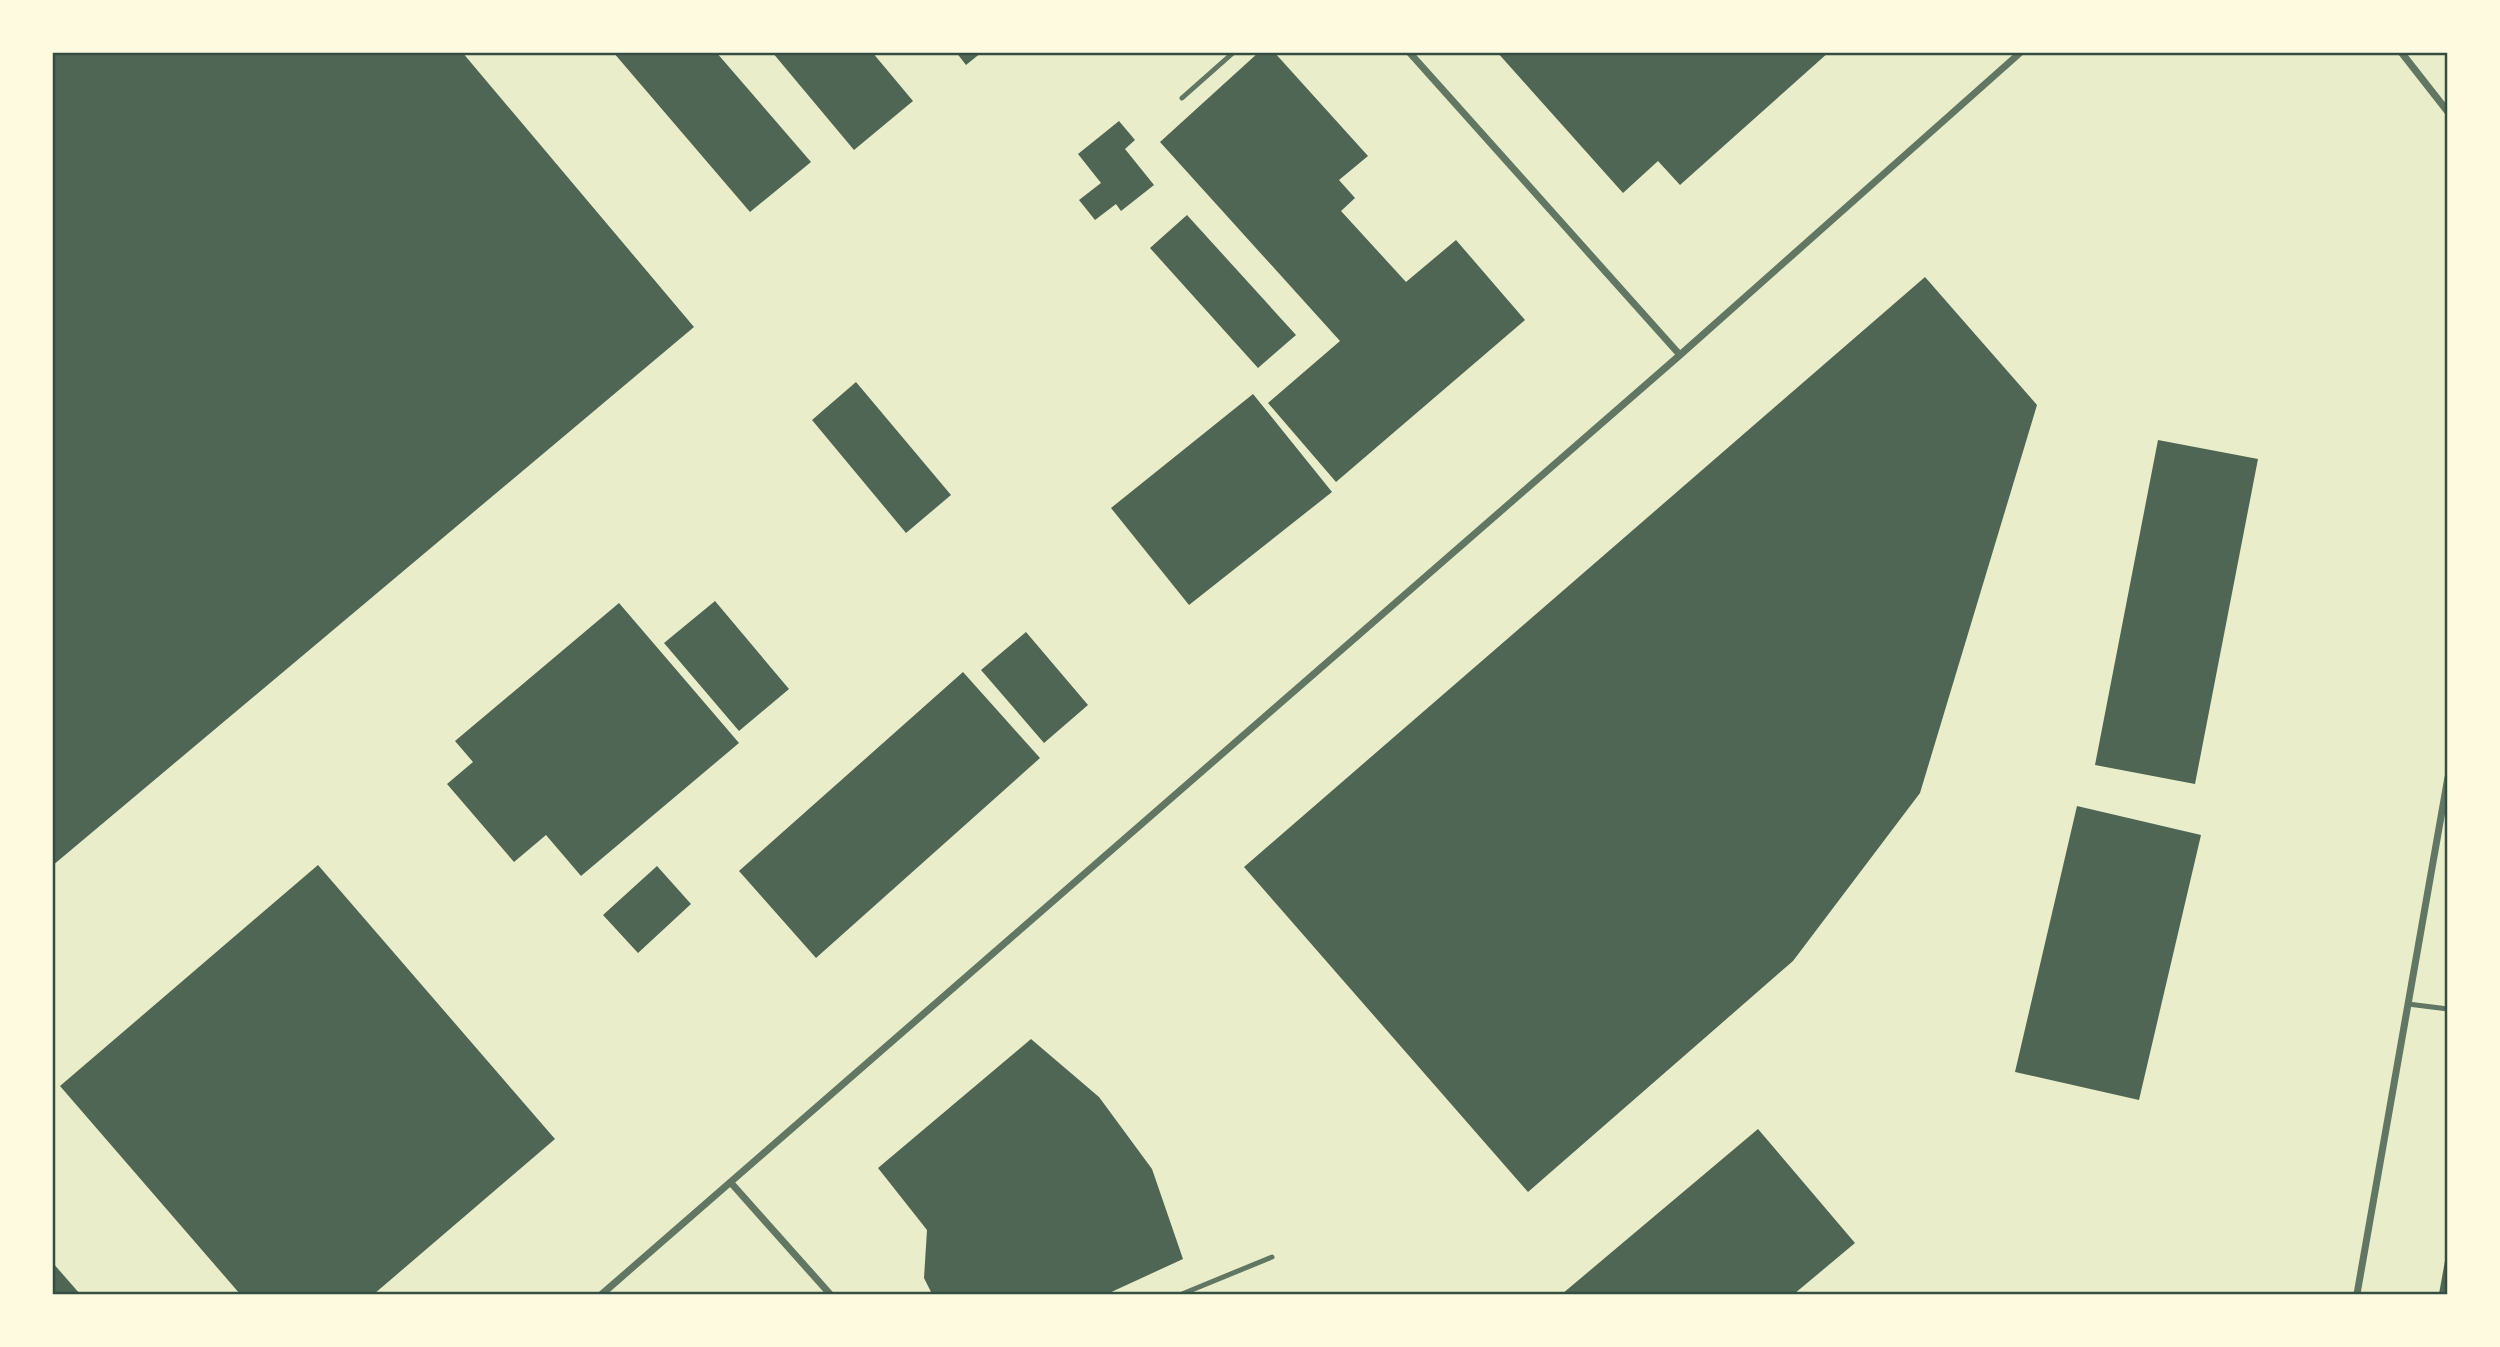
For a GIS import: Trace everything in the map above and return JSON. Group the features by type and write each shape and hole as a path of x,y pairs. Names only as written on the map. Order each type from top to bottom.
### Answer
{"street":[{"path":"1409,52 1680,355"},
{"path":"602,1294 732,1184 1680,355 2021,52"},
{"path":"2401,52 2448,112"},
{"path":"2357,1294 2448,776"},
{"path":"732,1184 830,1294"}],"lane":[{"path":"1182,98 1234,52"},
{"path":"2408,1004 2448,1009"},
{"path":"1182,1294 1272,1257"}],"building":[{"path":"52,52 462,52 694,327 52,866"},
{"path":"613,52 716,52 811,162 750,212"},
{"path":"772,52 872,52 913,101 854,150"},
{"path":"956,52 982,52 966,65"},
{"path":"1259,52 1274,52 1368,156 1339,180 1355,198 1341,211 1406,282 1456,240 1525,320 1336,482 1268,403 1340,341 1160,142"},
{"path":"1497,52 1829,52 1680,185 1658,161 1623,193"},
{"path":"1119,121 1135,140 1125,149 1154,185 1121,211 1116,204 1095,220 1079,200 1101,183 1078,154"},
{"path":"1187,215 1296,335 1258,368 1150,248"},
{"path":"1925,277 2037,405 1920,793 1793,961 1528,1192 1244,867"},
{"path":"856,382 951,495 906,533 812,420"},
{"path":"1253,394 1332,492 1189,605 1111,508"},
{"path":"2158,440 2258,459 2195,784 2095,765"},
{"path":"715,601 789,689 739,731 664,643"},
{"path":"619,603 739,743 581,876 546,835 514,862 447,784 473,762 455,741"},
{"path":"1026,632 1088,705 1044,743 981,670"},
{"path":"963,672 1040,758 816,958 739,871"},
{"path":"2077,806 2201,835 2139,1100 2015,1072"},
{"path":"318,865 555,1139 374,1294 240,1294 60,1086"},
{"path":"657,866 691,904 638,953 603,915"},
{"path":"1031,1039 1099,1097 1152,1169 1183,1259 1107,1294 932,1294 924,1278 927,1230 878,1168"},
{"path":"1758,1129 1855,1243 1794,1294 1562,1294"},
{"path":"2446,1255 2448,1294 2439,1294"},
{"path":"52,1262 80,1294 52,1294"}]}
